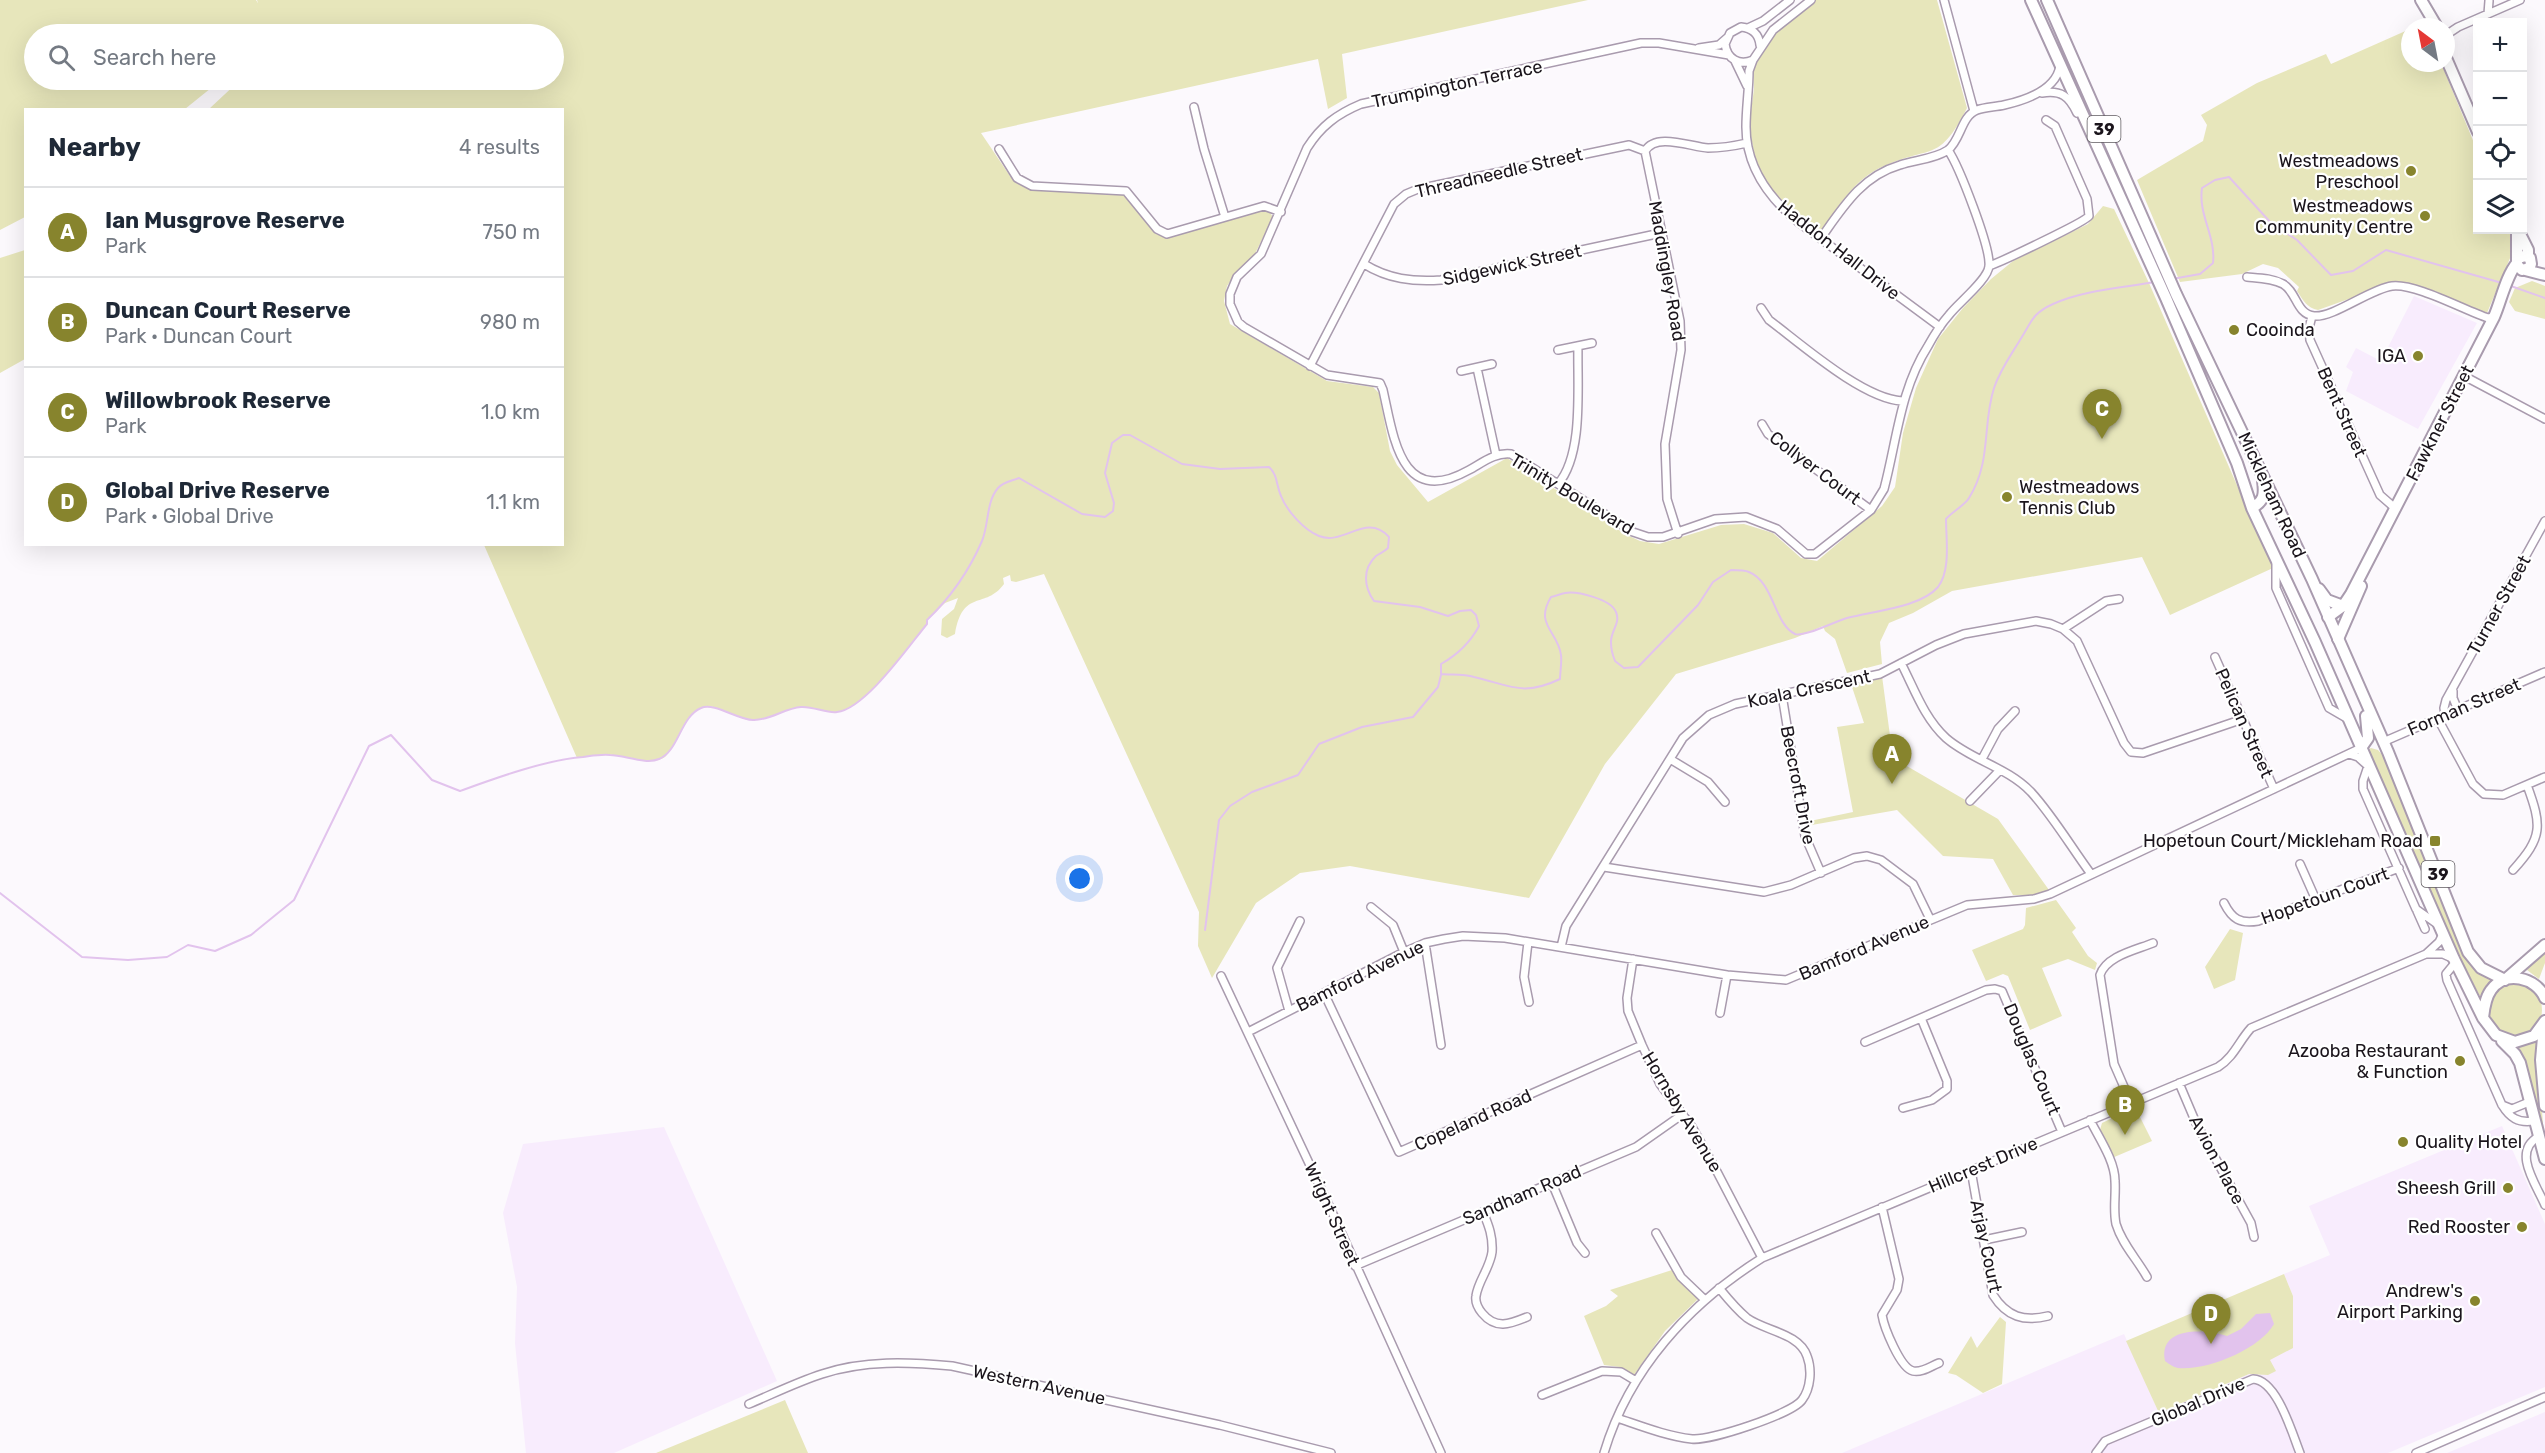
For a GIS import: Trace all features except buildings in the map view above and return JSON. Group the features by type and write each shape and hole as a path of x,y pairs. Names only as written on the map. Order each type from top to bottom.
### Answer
{"main road":[{"name":"Mickleham Road","path":"2031,0 2120,193 2156,260"},
{"name":"Mickleham Road","path":"2047,0 2171,296 2205,387 2237,463 2252,508 2309,629 2441,930 2483,1018"},
{"path":"2421,0 2431,18"},
{"path":"2426,11 2428,18"},
{"path":"2452,72 2475,126"},
{"path":"2519,234 2524,263 2545,273"},
{"name":"Fawkner Street","path":"2338,639 2347,609 2384,528 2396,509 2494,317 2509,282 2524,263"},
{"name":"Mickleham Road","path":"2171,296 2215,374 2312,579 2385,747 2468,951 2481,968 2505,980"},
{"path":"2205,387 2208,378 2215,374"},
{"path":"2252,508 2261,502 2264,496 2262,472"},
{"path":"2252,508 2263,505 2280,510"},
{"path":"2312,579 2327,600 2347,609"},
{"path":"2309,629 2347,609"},
{"path":"2359,689 2369,728 2368,738 2361,748"},
{"path":"2361,748 2371,745 2385,747"},
{"path":"2483,1018 2491,990 2545,945"},
{"name":"39","path":"2505,980 2523,979 2531,982 2538,987 2545,998"},
{"name":"39","path":"2483,1018 2518,1058 2545,1159"},
{"path":"2496,1035 2505,1040 2525,1040 2534,1036 2545,1022"},
{"path":"2545,1022 2541,1060 2545,1106"}],"street":[{"path":"1749,91 1725,44 1727,38 1735,29 1748,28 1763,21 1790,0"},
{"path":"1760,45 1773,30 1812,0"},
{"path":"1944,0 1974,111"},
{"path":"2488,0 2497,10"},
{"path":"2488,0 2488,14"},
{"path":"2455,29 2520,0"},
{"path":"1732,58 1747,62 1753,60 1759,51 1758,35 1748,28"},
{"name":"Trumpington Terrace","path":"1691,48 1710,48 1727,38"},
{"name":"Trumpington Terrace","path":"1281,212 1307,148 1315,136 1333,117 1361,105 1641,43 1691,48 1732,58"},
{"name":"Haddon Hall Drive","path":"1753,60 1749,71 1746,110 1747,143 1762,184 1779,206 1940,327"},
{"path":"1821,238 1854,192 1869,180 1883,170 1948,150 1959,137 1968,117 1974,111 2004,105 2036,93 2055,82 2060,63"},
{"path":"2036,93 2057,91 2067,98 2096,154 2120,193"},
{"path":"1194,107 1225,217"},
{"path":"1948,150 1974,209 1989,266 2005,261 2051,236 2082,223 2089,216 2087,199 2055,126 2046,120"},
{"name":"Threadneedle Street","path":"1310,366 1394,204 1406,194 1418,189 1629,145 1645,151 1653,143 1663,142 1707,148 1747,143"},
{"path":"999,149 1017,178 1032,186 1126,190 1157,229 1167,234 1264,206 1281,212"},
{"name":"Maddingley Road","path":"1645,151 1680,321 1681,350 1665,444 1667,499 1678,534"},
{"name":"Trinity Boulevard","path":"1281,212 1261,254 1237,277 1230,294 1230,304 1238,322 1310,366 1333,377 1380,383 1394,440 1408,468 1420,478 1434,482 1450,480 1496,455 1511,454 1633,532 1656,537 1678,534 1715,519 1746,517 1777,529 1802,551 1810,555 1821,551 1871,510 1884,489 1902,401 1926,348 1940,327 1986,275 1989,266"},
{"name":"Sidgewick Street","path":"1364,264 1381,273 1399,278 1419,281 1441,280 1661,233"},
{"path":"2247,277 2267,278 2284,284 2291,290 2302,310 2312,316 2325,314 2384,288 2401,286 2482,316 2494,317"},
{"path":"1761,308 1769,320 1857,383 1884,398 1902,401"},
{"name":"Bent Street","path":"2312,316 2309,328 2310,340 2380,495 2396,509"},
{"path":"1558,350 1592,343"},
{"path":"1558,484 1567,471 1575,446 1578,346"},
{"path":"1461,371 1492,364"},
{"path":"1477,368 1496,455"},
{"path":"2464,376 2545,419"},
{"name":"Collyer Court","path":"1761,424 1768,434 1871,510"},
{"name":"Turner Street","path":"2442,717 2446,700 2545,521"},
{"name":"Mickleham Road","path":"2276,563 2276,588 2329,708 2348,719"},
{"path":"2119,599 2106,601 2063,629 2077,641 2124,743 2132,752 2143,753 2242,719"},
{"name":"Koala Crescent","path":"1561,947 1566,926 1683,738 1709,715 1735,704 1880,674 1964,634 2036,621 2063,629"},
{"name":"Pelican Street","path":"2215,657 2274,789"},
{"path":"1901,663 1937,729 1947,739 2018,780 2032,793 2091,874"},
{"name":"Forman Street","path":"2385,747 2442,717 2545,672"},
{"path":"2453,688 2452,698 2458,710"},
{"name":"Beecroft Drive","path":"1782,695 1805,836 1821,873"},
{"path":"1982,759 1998,729 2015,711"},
{"path":"2442,717 2473,784 2484,794 2503,795 2545,777"},
{"name":"Bamford Avenue","path":"1248,1032 1404,952 1425,943 1463,936 1528,942 1727,975 1776,981 1796,978 1967,905 2034,899 2050,894 2361,748"},
{"path":"2349,754 2358,757 2368,766"},
{"path":"1670,759 1708,782 1725,802"},
{"name":"Mickleham Road","path":"2368,766 2363,789 2416,909 2441,930"},
{"path":"1970,801 2000,770"},
{"path":"2513,870 2530,851 2537,837 2537,820 2527,785"},
{"path":"1604,867 1764,892 1791,885 1854,858 1867,856 1881,860 1913,884 1930,919"},
{"path":"2300,864 2316,900"},
{"name":"Hopetoun Court","path":"2224,903 2230,916 2248,923 2258,921 2399,868"},
{"path":"1371,907 1393,925 1404,952"},
{"path":"2416,909 2425,929"},
{"path":"1289,1011 1277,968 1300,921"},
{"name":"Hillcrest Drive","path":"1604,1453 1617,1418 1636,1381 1668,1336 1704,1299 1762,1258 2226,1062 2244,1036 2261,1023 2426,954 2439,942 2441,930"},
{"path":"1528,942 1524,977 1529,1002"},
{"path":"1425,943 1441,1044"},
{"path":"2131,1103 2114,1064 2100,975 2102,968 2109,962 2153,944"},
{"path":"2426,954 2443,954 2455,961 2446,974 2447,980 2502,1105 2513,1119 2524,1122 2533,1121"},
{"name":"Hornsby Avenue","path":"1633,959 1627,998 1628,1011 1642,1045 1660,1084 1683,1114 1714,1166 1762,1258"},
{"path":"1720,1013 1727,975"},
{"name":"Wright Street","path":"1221,976 1441,1453"},
{"name":"Douglas Court","path":"1865,1042 1986,990 1995,988 2002,991 2062,1132"},
{"name":"Copeland Road","path":"1324,993 1399,1152 1642,1045"},
{"path":"1903,1108 1932,1100 1947,1089 1947,1081 1920,1018"},
{"name":"Avion Place","path":"2180,1083 2196,1123 2251,1222 2254,1237"},
{"path":"2502,1105 2512,1109 2529,1102"},
{"name":"Sandham Road","path":"1355,1266 1636,1147 1683,1114"},
{"path":"2090,1120 2111,1164 2115,1180 2114,1211 2122,1240 2147,1277"},
{"path":"2538,1137 2526,1148 2525,1157 2545,1205"},
{"name":"Arjay Court","path":"1971,1170 1994,1295 2001,1307 2011,1315 2024,1318 2048,1316"},
{"path":"1552,1183 1577,1243 1585,1253"},
{"path":"1882,1207 1899,1279 1897,1290 1882,1315 1883,1323 1902,1363 1910,1371 1919,1371 1940,1363"},
{"path":"1483,1212 1490,1229 1491,1254 1476,1294 1479,1309 1486,1319 1497,1325 1510,1324 1527,1317"},
{"path":"1983,1240 2022,1232"},
{"path":"1656,1233 1681,1276 1704,1299"},
{"path":"1617,1418 1681,1436 1705,1439 1726,1434 1789,1409 1802,1401 1809,1385 1810,1371 1807,1355 1798,1342 1748,1318 1719,1288"},
{"name":"Western Avenue","path":"749,1404 824,1374 863,1366 915,1362 973,1370 1220,1425 1331,1453"},
{"path":"1542,1395 1602,1371 1621,1372 1636,1381"},
{"name":"Global Drive","path":"2096,1453 2098,1447 2105,1441 2249,1380 2257,1379 2265,1382 2272,1390 2300,1453"},
{"path":"2416,1453 2545,1397"}],"shaded area":[{"path":"2414,296 2477,323 2418,429 2346,391 2353,372 2346,367 2356,348 2381,361"},
{"path":"2502,1126 2545,1224 2545,1387 2388,1453 1842,1453 2124,1334 2159,1413 2249,1374 2259,1373 2270,1360 2293,1296 2284,1274 2330,1255 2309,1206"},
{"path":"664,1127 777,1381 614,1453 526,1453 515,1343 517,1287 503,1213 523,1144"},
{"path":"2270,1313 2274,1324 2267,1333 2245,1350 2232,1356 2190,1368 2176,1368 2165,1361 2165,1350 2169,1341 2176,1336 2185,1333 2207,1332 2227,1336 2241,1329 2256,1314"},
{"path":"2545,1412 2545,1453 2447,1453"}],"green space":[{"path":"0,0 256,0 258,3 257,0 1588,0 1342,54 1347,98 1328,109 1318,59 981,133 1010,176 1020,184 1033,189 1126,193 1156,234 1168,237 1262,209 1268,210 1273,217 1254,256 1238,270 1227,286 1224,301 1230,324 1327,381 1373,387 1379,393 1390,451 1397,465 1428,502 1507,458 1625,534 1640,541 1659,544 1721,525 1744,524 1773,533 1801,558 1817,561 1882,506 1895,487 1903,433 1916,388 1938,339 1963,308 1991,279 2013,261 2088,224 2103,206 2114,209 2149,283 2273,568 2170,615 2142,557 1952,591 1913,613 1889,623 1880,642 1882,664 1847,673 1835,639 1825,631 1823,626 1795,638 1676,674 1605,764 1529,898 1350,866 1300,873 1256,903 1212,978 1198,946 1199,912 1044,574 1016,582 1011,581 1010,575 1003,578 1004,584 997,592 975,601 963,610 955,634 947,638 941,635 942,619 954,609 958,598 945,603 927,620 927,624 885,676 848,709 833,712 801,707 762,719 748,720 718,708 706,706 689,717 666,756 661,759 648,761 604,755 577,758 484,546 564,546 564,108 210,108 229,90 564,90 564,24 24,24 24,90 209,90 186,108 24,108 24,218 0,230"},
{"path":"1815,0 1937,0 1967,108 1949,137 1941,145 1933,150 1884,166 1864,178 1833,213 1820,233 1782,203 1765,182 1755,158 1749,125 1754,89 1753,71 1764,47 1775,31"},
{"path":"2401,33 2401,72 2445,72 2473,140 2473,234 2512,234 2516,244 2487,313 2407,283 2396,282 2318,310 2306,303 2297,291 2299,287 2278,268 2263,264 2242,274 2180,282 2137,180 2203,141 2207,125 2201,115 2257,83 2326,54 2331,64"},
{"path":"24,250 24,360 0,373 0,258"},
{"path":"2532,281 2545,286 2545,319 2515,311 2509,302 2515,288"},
{"path":"1882,676 1893,758 1998,819 2049,890 2034,895 2013,895 1993,859 1943,856 1897,810 1806,826 1805,822 1853,812 1837,727 1864,723 1851,684"},
{"path":"2371,748 2378,750 2386,759 2477,970 2495,980 2482,996 2479,995 2447,931 2367,750"},
{"path":"2056,900 2076,928 2072,932 2088,956 2097,963 2095,970 2068,959 2042,968 2062,1016 2030,1030 2008,976 2003,974 1986,981 1972,950 2023,929 2026,908"},
{"path":"2230,929 2243,933 2235,980 2214,989 2205,967"},
{"path":"2545,950 2545,963 2539,979 2527,970"},
{"path":"2515,983 2525,985 2534,991 2540,1000 2542,1010 2540,1020 2534,1029 2525,1035 2515,1037 2505,1035 2496,1029 2490,1020 2488,1010 2490,1000 2496,991 2505,985"},
{"path":"2536,1038 2545,1148 2526,1064 2514,1046"},
{"path":"2135,1107 2152,1141 2112,1158 2100,1130 2102,1123"},
{"path":"1672,1270 1698,1299 1665,1331 1634,1375 1620,1367 1604,1365 1584,1316 1606,1306 1618,1296 1610,1290"},
{"path":"2284,1274 2293,1296 2293,1348 2270,1360 2276,1371 2268,1375 2249,1374 2159,1413 2126,1341"},
{"path":"2000,1317 2006,1322 2002,1384 1983,1393 1956,1375 1948,1373 1971,1336 1977,1348"},
{"path":"785,1400 808,1453 656,1453"}],"waterway":[{"path":"2172,279 2200,274 2213,263 2212,244 2202,207 2202,188 2215,180 2229,177 2271,223 2297,240 2331,275 2353,271 2386,250 2502,283"},
{"path":"0,893 82,957 128,960 167,957 188,945 215,951 251,935 294,900 369,746 391,735 432,780 460,791 521,770 568,759 616,755 654,761 666,755 688,719 701,708 712,707 753,720 765,719 801,707 833,712 848,708 873,689 885,676 958,583 982,541 991,500 1000,486 1019,478 1082,514 1105,517 1113,511 1114,503 1105,473 1112,443 1123,435 1130,435 1182,464 1220,469 1269,467 1274,473 1287,508 1302,525 1319,536 1337,537 1363,528 1380,530 1389,537 1388,548 1371,561 1366,578 1368,590 1374,601 1420,607 1448,616 1460,611 1471,610 1476,615 1479,626 1472,638 1463,648 1441,664 1441,674 1470,676 1516,688 1536,687 1560,679 1561,655 1545,614 1551,597 1565,593 1593,597 1613,607 1617,616 1611,639 1615,661 1624,668 1638,667 1698,605 1713,582 1731,570 1747,571 1757,577 1764,584 1782,622 1795,634 1805,634 1847,618 1920,600 1938,587 1945,572 1946,519 1967,501 1976,484 1984,457 1990,402 1994,388 2002,369 2033,319 2040,311 2065,299 2155,282"},
{"path":"2508,285 2545,298"},
{"path":"1205,930 1219,820 1230,806 1252,792 1298,775 1319,744 1362,727 1413,717 1438,687 1441,675"}],"place":[{"name":"Westmeadows Preschool","path":"2411,171"},
{"name":"Westmeadows Community Centre","path":"2425,216"},
{"name":"Cooinda","path":"2234,330"},
{"name":"IGA","path":"2418,356"},
{"name":"Willowbrook Reserve","path":"2102,439"},
{"name":"Westmeadows Tennis Club","path":"2007,497"},
{"name":"Ian Musgrove Reserve","path":"1892,784"},
{"name":"Hopetoun Court/Mickleham Road","path":"2435,841"},
{"name":"Azooba Restaurant & Function","path":"2460,1061"},
{"name":"Duncan Court Reserve","path":"2125,1135"},
{"name":"Quality Hotel","path":"2403,1142"},
{"name":"Sheesh Grill","path":"2508,1188"},
{"name":"Red Rooster","path":"2522,1227"},
{"name":"Andrew's Airport Parking","path":"2475,1301"},
{"name":"Global Drive Reserve","path":"2211,1344"}]}
